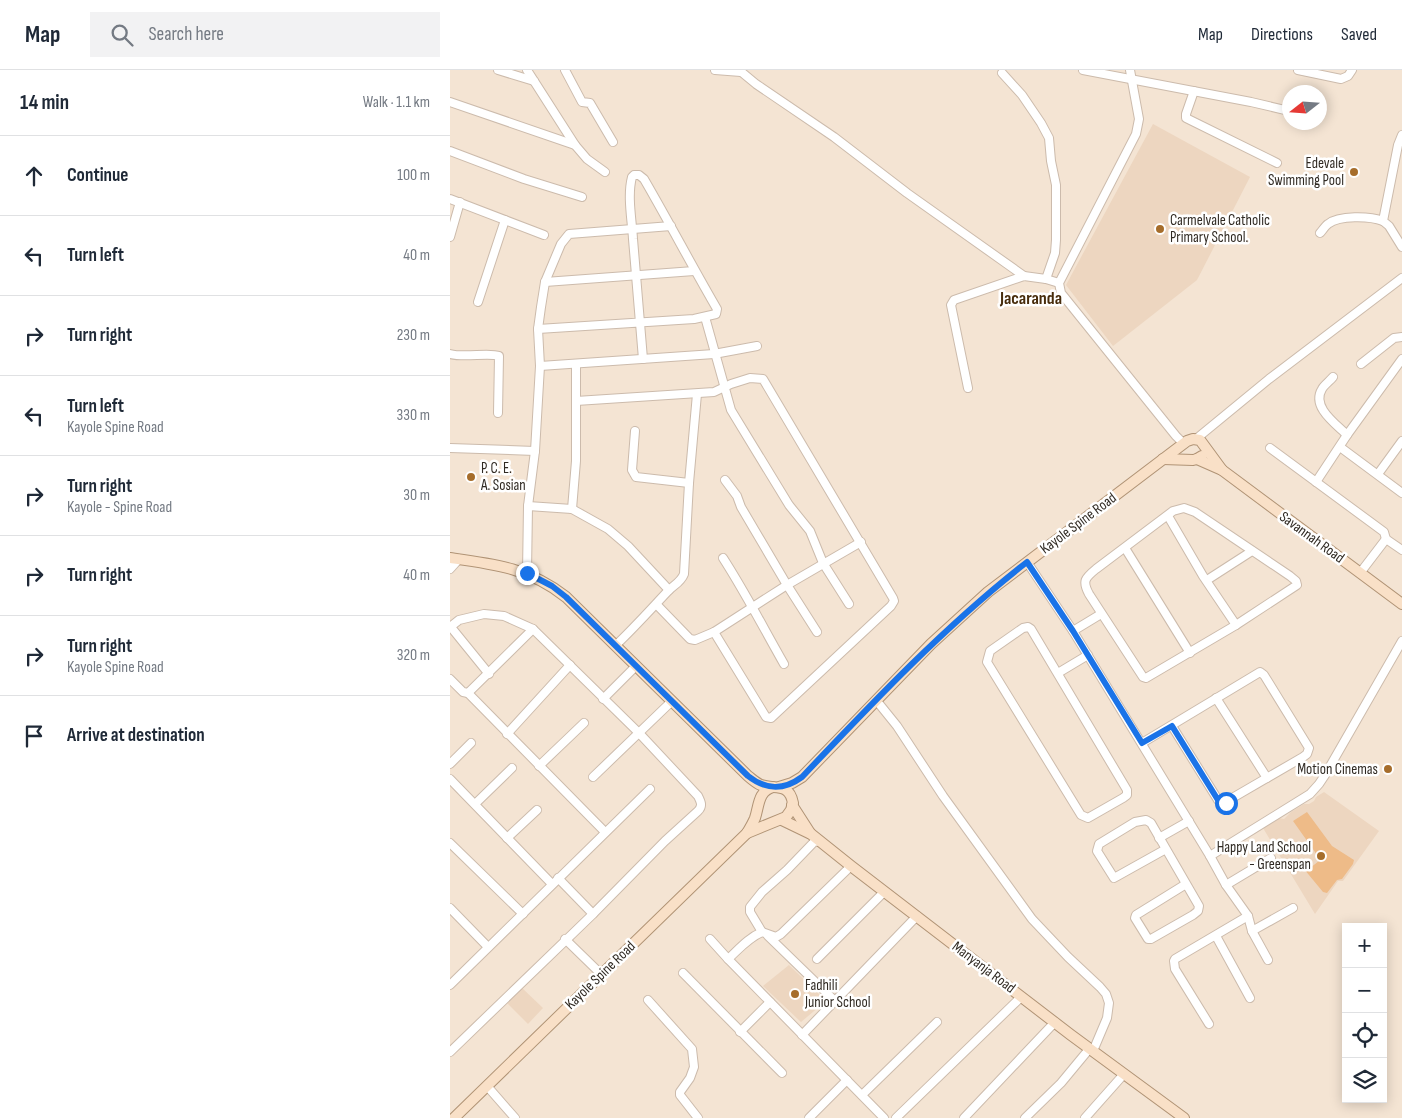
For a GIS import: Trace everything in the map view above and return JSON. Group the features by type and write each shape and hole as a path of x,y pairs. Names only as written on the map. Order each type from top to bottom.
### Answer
{"main road":[{"path":"1162,459 1193,459 1203,454 1202,442 1196,439 1190,439 1184,444 1184,454 1193,459"},
{"name":"Kayole Spine Road","path":"802,777 876,700 988,592 1184,444"},
{"name":"Savannah Road","path":"1204,448 1211,454 1222,470"},
{"name":"Savannah Road","path":"1193,459 1222,470 1402,604"},
{"path":"454,558 527,573 552,586 616,645 748,776 759,784 776,787 788,792 792,803 810,834"},
{"path":"748,776 754,785 764,817 779,820"},
{"path":"747,833 754,821 764,791 792,783 802,777"},
{"path":"747,833 789,814 802,777"},
{"name":"Manyanja Road","path":"779,820 810,834 820,841 884,892 1184,1118"},
{"name":"Kayole Spine Road","path":"454,1118 747,833"}],"street":[{"path":"498,70 534,81"},
{"path":"527,70 575,145 587,158 605,172"},
{"path":"565,70 582,102 590,103 613,142"},
{"path":"715,70 740,71 834,137 907,193 1024,276"},
{"path":"1083,70 1282,109"},
{"path":"1130,70 1139,119 1136,134 1059,283 1061,293 1184,444"},
{"path":"1298,70 1341,80 1348,76 1352,70"},
{"path":"1002,73 1022,94 1049,138 1056,185 1056,240 1055,253 1046,279"},
{"path":"1194,91 1186,118 1277,164"},
{"path":"450,102 575,145"},
{"path":"1383,220 1398,144 1402,135"},
{"path":"450,151 524,179 582,197"},
{"path":"538,329 640,323 714,316 717,312 671,226 644,179 639,175 634,175 631,181 630,200 632,229 640,323 643,359"},
{"path":"450,199 544,235"},
{"path":"450,237 460,202"},
{"path":"1320,233 1329,223 1338,220 1358,217 1374,218 1383,220 1389,226 1402,247"},
{"path":"478,302 504,220"},
{"path":"527,573 528,506 535,451 540,366 538,329 545,282 561,244 569,234 671,226"},
{"path":"545,282 694,271"},
{"path":"968,388 951,305 958,298 1024,276 1059,283"},
{"path":"1196,439 1269,379 1402,278"},
{"path":"705,316 731,410 788,505 810,531 823,563 849,604"},
{"path":"1361,364 1394,338 1402,337"},
{"path":"540,366 643,359 655,360 714,354 757,346"},
{"path":"450,354 480,356 494,354 500,356 498,413"},
{"path":"1316,482 1347,434 1402,359"},
{"path":"572,509 576,461 576,364"},
{"path":"1333,377 1322,389 1320,403 1322,409 1347,434"},
{"path":"576,401 697,394 718,391 724,386 750,378 763,378 894,601 770,718 766,717 714,632"},
{"path":"616,645 657,605 684,574 697,394"},
{"path":"635,430 632,470 636,477 690,483"},
{"path":"1378,474 1402,441"},
{"path":"1340,447 1402,493"},
{"path":"450,448 535,451"},
{"path":"1270,448 1384,532 1386,539 1402,550"},
{"path":"725,480 737,496 741,507 817,632"},
{"path":"528,506 572,509 616,535 669,590"},
{"path":"1184,508 1194,512 1290,576 1296,581 1297,585 1236,625 1150,677 1143,677 1101,614 1085,586 1085,580 1088,575 1168,516 1184,508"},
{"path":"1168,516 1236,625"},
{"path":"1360,573 1386,539"},
{"path":"657,605 690,639 694,640 714,632 751,607 861,542"},
{"path":"1124,548 1190,653"},
{"path":"1207,580 1252,551"},
{"path":"450,569 454,558"},
{"path":"723,558 738,581 784,664"},
{"path":"1027,562 1088,655 1226,885 1248,916 1252,931 1268,960"},
{"path":"450,1052 701,808 698,796 639,733 533,629 504,616 484,614 459,620 450,627 489,674"},
{"path":"1073,631 1101,614"},
{"path":"1028,627 1058,673 1127,790 1123,798 1088,818 1081,815 987,662 990,652 1023,628 1028,627"},
{"path":"468,693 533,629"},
{"path":"1210,856 1310,794 1317,787 1326,775 1402,641"},
{"path":"1058,673 1088,655"},
{"path":"507,734 570,666"},
{"path":"603,699 636,666"},
{"path":"1142,743 1260,672 1264,675 1309,748 1307,754 1222,804 1172,726"},
{"path":"450,679 463,692 468,693 605,832"},
{"path":"1216,698 1267,778"},
{"path":"876,700 897,726 943,796 1032,918 1106,994 1109,1003 1107,1018 1092,1050 1025,1118"},
{"path":"593,777 672,701"},
{"path":"539,766 584,723"},
{"path":"450,764 471,743"},
{"path":"475,804 512,768"},
{"path":"450,779 507,838 593,914"},
{"path":"450,984 650,788"},
{"path":"507,838 536,810"},
{"path":"1166,849 1114,878 1097,851 1099,844 1135,822 1146,820 1151,823 1199,906 1198,912 1148,939 1135,918 1136,915 1186,884"},
{"path":"1159,838 1189,821"},
{"path":"820,841 814,842 762,892 750,907 750,912 765,934 835,1001"},
{"path":"450,843 523,914"},
{"path":"1226,885 1270,858"},
{"path":"728,960 752,937 765,934 776,938 851,866"},
{"path":"818,959 884,892"},
{"path":"450,908 488,947"},
{"path":"1252,931 1293,908"},
{"path":"450,922 457,915"},
{"path":"802,1035 917,916"},
{"path":"1209,1024 1175,970 1174,961 1248,916"},
{"path":"1216,936 1250,998"},
{"path":"565,939 601,974"},
{"path":"710,939 728,960 884,1118"},
{"path":"683,973 782,1073"},
{"path":"648,1000 692,1048 694,1067 680,1095 697,1118"},
{"path":"896,1118 1018,1000"},
{"path":"740,1032 770,1002"},
{"path":"862,1095 937,1022"},
{"path":"964,1118 1055,1022"},
{"path":"1085,1118 1124,1074"},
{"path":"809,1118 847,1080"},
{"path":"486,1086 515,1118"}],"shaded area":[{"name":"Carmelvale Catholic Primary School.","path":"1153,124 1250,177 1197,280 1113,346 1066,285"},
{"name":"Happy Land School - Greenspan","path":"1324,792 1379,831 1343,881 1338,881 1315,914 1263,828 1279,818 1284,819 1291,812 1304,804 1314,801 1316,797"},
{"path":"1307,812 1332,846 1354,860 1342,879 1337,880 1327,893 1323,892 1304,869 1308,866 1310,868 1319,861 1315,852 1293,821"},
{"name":"Fadhili Junior School","path":"789,965 826,1001 801,1022 763,986"},
{"path":"521,987 543,1008 528,1024 506,1002"}],"place":[{"name":"Edevale Swimming Pool","path":"1354,172"},
{"name":"Carmelvale Catholic Primary School.","path":"1160,229"},
{"name":"P. C. E. A. Sosian","path":"471,477"},
{"name":"Motion Cinemas","path":"1388,769"},
{"name":"Happy Land School - Greenspan","path":"1321,856"},
{"name":"Fadhili Junior School","path":"795,994"}],"district":[{"name":"Jacaranda","path":"1031,298"}],"route":[{"path":"527,573 552,586 566,597 748,776 764,786 779,787 786,786 802,777 931,644 988,592 1027,562 1073,631 1142,743 1172,726 1218,800 1222,804 1226,803"}]}
